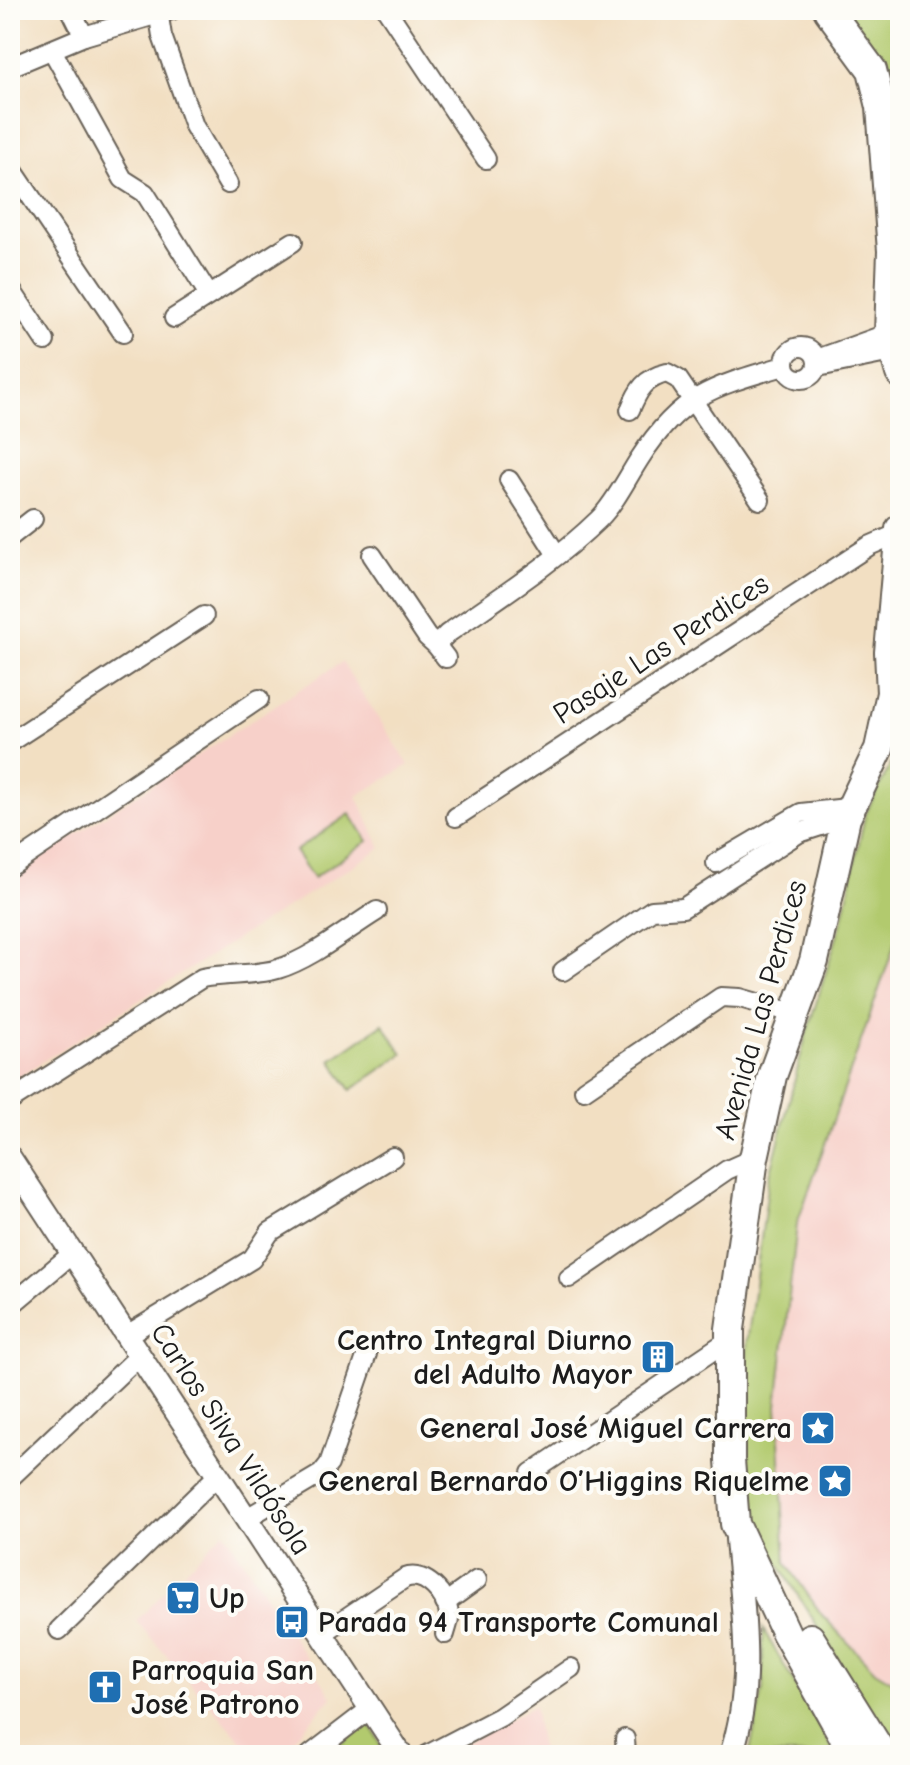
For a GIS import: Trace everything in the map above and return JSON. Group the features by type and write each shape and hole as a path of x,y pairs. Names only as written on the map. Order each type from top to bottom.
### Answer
{"main road":[{"path":"828,10 872,70 881,107 892,251 894,353"},
{"name":"Avenida Las Perdices","path":"735,1524 730,1460 730,1339 739,1248 772,1076 814,961 848,813 879,749 891,693 900,531"},
{"path":"891,693 900,650"},
{"path":"735,1524 786,1633 854,1755"},
{"path":"735,1524 883,1755"}],"street":[{"path":"71,10 84,36"},
{"path":"387,10 486,159"},
{"path":"10,67 84,36 163,11 162,36 194,126 228,184"},
{"path":"52,50 123,179 145,193 209,295"},
{"path":"10,166 123,333"},
{"path":"174,318 293,242"},
{"path":"10,288 45,341"},
{"path":"372,555 427,637 441,651 603,515 661,426 694,398 721,384 784,366 785,358 797,347 806,347 817,363 894,353"},
{"path":"630,410 639,389 653,376 667,373 678,379 694,398 760,500"},
{"path":"509,480 557,555"},
{"path":"10,537 33,519"},
{"name":"Pasaje Las Perdices","path":"456,817 869,546 900,531"},
{"path":"10,742 204,616"},
{"path":"10,867 259,699"},
{"path":"716,863 801,813 848,813"},
{"path":"563,971 652,910 683,908 799,833 848,813"},
{"path":"10,1101 202,978 229,972 275,970 297,961 377,911"},
{"path":"584,1090 721,997 740,998 793,1013"},
{"path":"127,1335 252,1259 270,1232 393,1157"},
{"name":"Carlos Silva Vildósola","path":"10,1158 17,1186 73,1253 401,1755"},
{"path":"569,1278 727,1170 754,1158"},
{"path":"10,1306 73,1253"},
{"path":"531,1473 730,1339"},
{"path":"247,1518 321,1474 329,1464 367,1354"},
{"path":"10,1478 140,1355"},
{"path":"59,1630 218,1475"},
{"name":"Avenida Las Perdices","path":"731,1755 743,1711 748,1651 735,1524"},
{"path":"322,1634 411,1575 426,1579 445,1603 449,1615 445,1634"},
{"path":"445,1603 477,1580"},
{"path":"427,1755 500,1717 571,1668"},
{"path":"310,1755 370,1709"}],"shaded area":[{"path":"342,662 409,765 357,796 381,848 10,1082 10,877"},
{"path":"900,929 900,1686 875,1671 822,1615 786,1563 777,1406 797,1224"},
{"path":"224,1531 332,1697 280,1755 254,1755 136,1621"},
{"path":"534,1706 542,1755 444,1755"}],"green space":[{"path":"832,10 900,10 900,244 888,101"},
{"path":"900,733 900,929 797,1224 777,1406 786,1563 822,1615 875,1671 900,1686 898,1745 889,1741 746,1512 743,1461 747,1344 769,1179 807,1032 843,918 865,815 894,758"},
{"path":"350,814 368,841 313,878 295,851"},
{"path":"383,1024 403,1054 351,1090 331,1060"},
{"path":"763,1629 836,1755 749,1755 763,1690"},
{"path":"369,1722 386,1755 327,1755"}],"place":[{"name":"Centro Integral Diurno del Adulto Mayor","path":"658,1357"},
{"name":"General José Miguel Carrera","path":"818,1428"},
{"name":"General Bernardo O’Higgins Riquelme","path":"835,1481"},
{"name":"Up","path":"183,1598"},
{"name":"Parada 94 Transporte Comunal","path":"292,1622"},
{"name":"Parroquia San José Patrono","path":"105,1687"}]}
